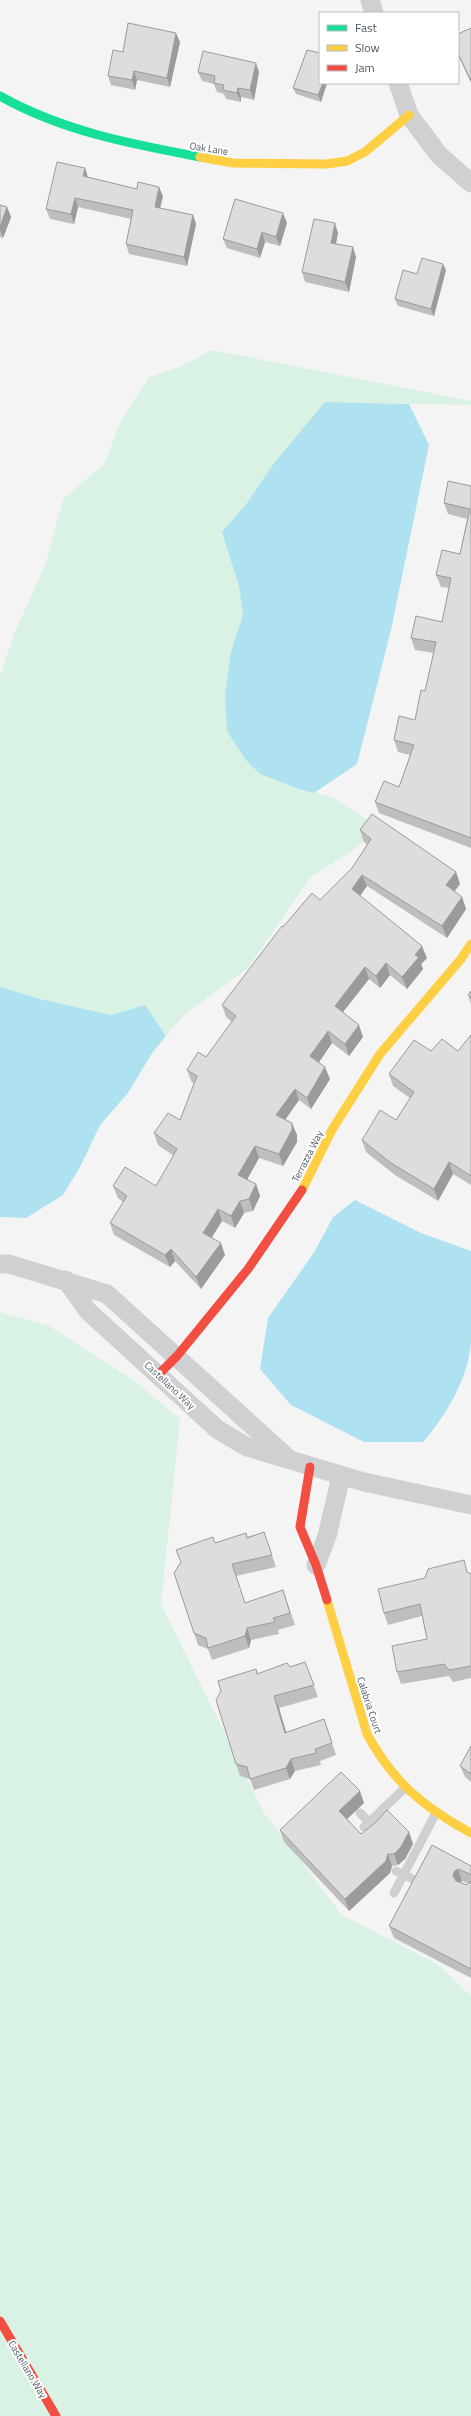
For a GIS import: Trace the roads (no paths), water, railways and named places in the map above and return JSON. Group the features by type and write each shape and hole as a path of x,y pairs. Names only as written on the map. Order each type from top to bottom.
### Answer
{"street":[{"path":"370,0 374,12"},
{"path":"398,84 410,115 439,155 471,183"},
{"name":"Oak Lane","path":"0,96 28,112 78,130 140,146 233,163 327,164 347,161 365,152 410,115"},
{"name":"Terrazza Way","path":"159,1374 177,1356 248,1269 301,1193 333,1128 380,1054 461,959 471,944"},
{"name":"Castellano Way","path":"0,1264 8,1264 66,1280 107,1294 302,1465"},
{"name":"Castellano Way","path":"66,1280 88,1310 217,1429 247,1447 342,1476 471,1505"},
{"name":"Calabria Court","path":"302,1465 300,1527 316,1565 367,1734 380,1759 404,1789 436,1813 471,1833"},
{"path":"316,1565 326,1536 342,1476"},
{"name":"Castellano Way","path":"0,2321 56,2416"}],"lane":[{"path":"366,1825 404,1789"},
{"path":"360,1813 366,1825 376,1830"},
{"path":"394,1893 400,1873 436,1813"},
{"path":"400,1873 417,1881"}],"water":[{"path":"325,402 409,404 429,445 391,630 357,764 314,793 299,789 260,774 246,760 227,731 225,695 231,651 243,615 239,586 222,532 247,503 274,463"},
{"path":"0,987 40,999 111,1015 145,1005 166,1036 152,1053 128,1093 100,1125 80,1167 63,1195 26,1218 0,1217"},
{"path":"355,1200 421,1233 471,1251 471,1341 466,1368 448,1408 432,1432 423,1442 364,1442 291,1405 260,1369 268,1318 315,1251 333,1217"}]}
